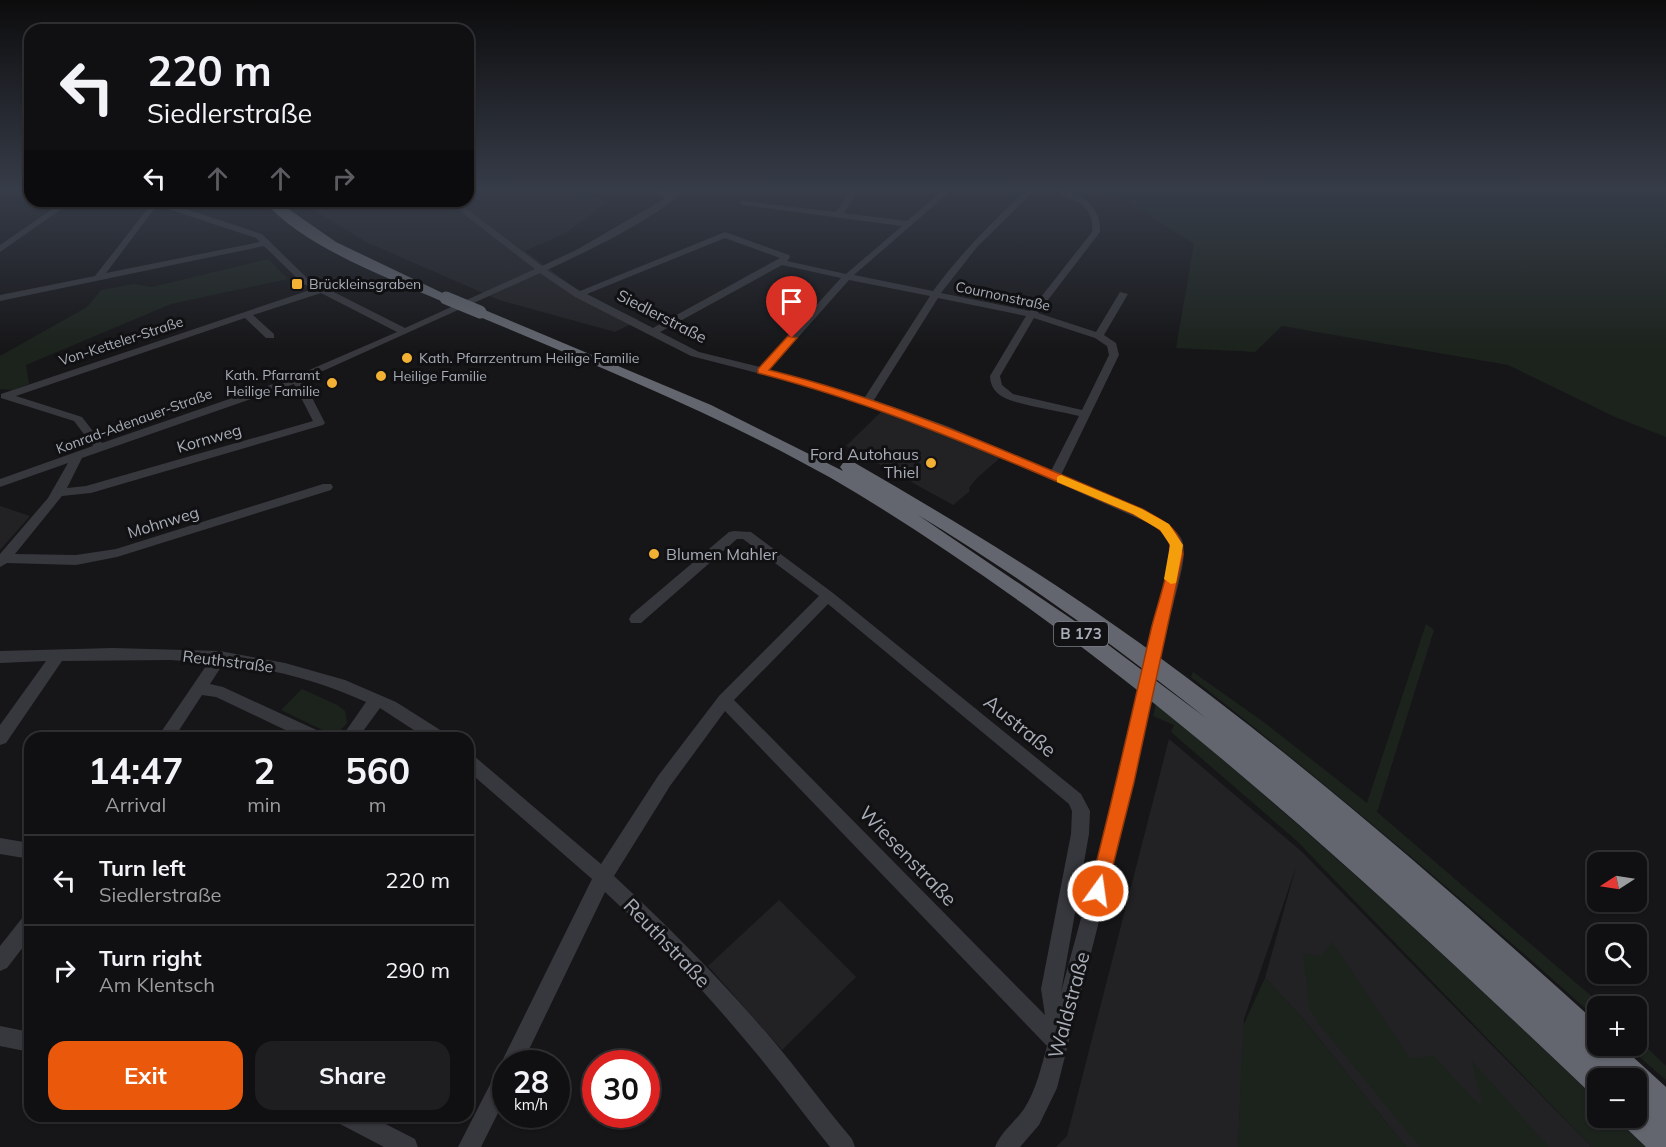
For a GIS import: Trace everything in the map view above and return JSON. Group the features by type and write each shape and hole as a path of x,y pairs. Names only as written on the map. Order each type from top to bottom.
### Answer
{"highway":[{"name":"B 173","path":"330,243 663,388 777,443 909,518 1039,604 1147,682 1298,805 1469,958 1587,1069"},
{"name":"B 173","path":"349,243 452,296"},
{"name":"B 173","path":"486,310 673,380 787,434 915,505 1011,566 1162,672 1306,787 1487,941 1587,1035"},
{"name":"B 173","path":"1610,1056 1624,1068"},
{"name":"B 173","path":"1647,1090 1666,1108"},
{"path":"1647,1126 1666,1144"}],"street":[{"path":"99,276 124,243"},
{"path":"0,298 266,243 298,276 319,290 405,332"},
{"name":"Siedlerstraße","path":"506,243 578,295 695,354 868,401 943,428 1149,517 1165,527 1173,536"},
{"name":"Konrad-Adenauer-Straße","path":"0,483 75,459 297,379 542,270 596,243"},
{"name":"Cournonstraße","path":"578,295 707,243"},
{"name":"Cournonstraße","path":"743,243 784,260 847,277 1032,314 1099,336"},
{"path":"762,371 847,277 887,243"},
{"path":"868,401 935,296 958,263 977,243"},
{"path":"1086,414 1009,396 998,389 995,376 1032,314 1089,243"},
{"path":"655,332 784,260"},
{"name":"Von-Ketteler-Straße","path":"3,396 319,290"},
{"path":"1055,476 1114,355 1112,345 1099,336 1123,294"},
{"path":"246,314 270,336"},
{"name":"Kornweg","path":"60,492 87,490 319,423 297,379"},
{"path":"3,396 78,419 101,449"},
{"path":"2,560 60,492 69,477 75,459"},
{"name":"Mohnweg","path":"2,560 76,560 117,553 327,487"},
{"name":"Austraße","path":"636,619 734,535 742,534 828,596 1075,799 1081,812 1080,834 1051,988 1059,1044"},
{"name":"Waldstraße","path":"1006,1147 1031,1117 1046,1088 1059,1044 1126,782 1140,709 1176,554 1177,545 1173,536"},
{"path":"518,1050 603,877 663,781 724,700 828,596"},
{"name":"Reuthstraße","path":"0,657 151,654 220,657 310,674 377,700 429,732"},
{"path":"0,738 58,655"},
{"path":"169,732 220,657"},
{"path":"198,689 218,691 304,732"},
{"path":"353,732 377,700"},
{"name":"Wiesenstraße","path":"724,700 1059,1044"},
{"name":"Reuthstraße","path":"474,766 603,877 672,945 762,1043 843,1147"},
{"path":"0,846 24,850"},
{"path":"0,961 24,931"},
{"path":"0,1036 24,1041"},
{"path":"469,1147 492,1102"},
{"path":"359,1122 407,1147"}],"shaded area":[{"path":"367,243 544,243 525,251 584,295 639,320 615,332 499,300"},
{"path":"1192,243 1666,243 1666,437 1615,417 1508,365 1282,326 1255,352 1176,348 1194,244"},
{"path":"268,259 288,279 171,304 26,365 29,384 13,390 0,389 0,356 87,307 101,290 134,284 152,287"},
{"path":"882,411 1000,458 977,478 969,488 970,491 953,505 846,446"},
{"path":"0,506 30,516 0,550"},
{"path":"1426,624 1434,630 1377,812 1591,996 1587,996 1587,1010 1397,845 1191,677 1193,672 1265,723 1367,803"},
{"path":"302,689 345,711 347,723 339,732 327,732 281,710"},
{"path":"1156,704 1380,898 1587,1091 1587,1128 1626,1128 1646,1147 1592,1147 1297,841 1171,732 1174,725 1153,716"},
{"path":"1169,739 1301,851 1592,1147 1406,1147 1305,1021 1265,978 1296,867 1244,1019 1238,1147 1056,1147 1067,1136"},
{"path":"779,900 856,977 782,1050 708,966"},
{"path":"1332,942 1410,1058 1434,1056 1483,1109 1472,1061 1549,1147 1420,1147 1318,1023 1309,1007 1303,953 1322,956"},
{"path":"1265,978 1305,1021 1406,1147 1238,1147 1243,1026"},
{"path":"1647,1048 1666,1066 1666,1080 1638,1056 1647,1056"}],"slow traffic":[{"path":"1061,479 1137,512 1170,531 1177,545 1171,579"}],"place":[{"name":"Brückleinsgraben","path":"297,284"},
{"name":"Kath. Pfarrzentrum Heilige Familie","path":"407,358"},
{"name":"Heilige Familie","path":"381,376"},
{"name":"Kath. Pfarramt Heilige Familie","path":"332,383"},
{"name":"Ford Autohaus Thiel","path":"931,463"},
{"name":"Blumen Mahler","path":"654,554"}],"route":[{"path":"792,338 762,371 828,388 943,428 1137,512 1170,531 1177,545 1176,554 1140,709 1126,782 1098,891"}]}
